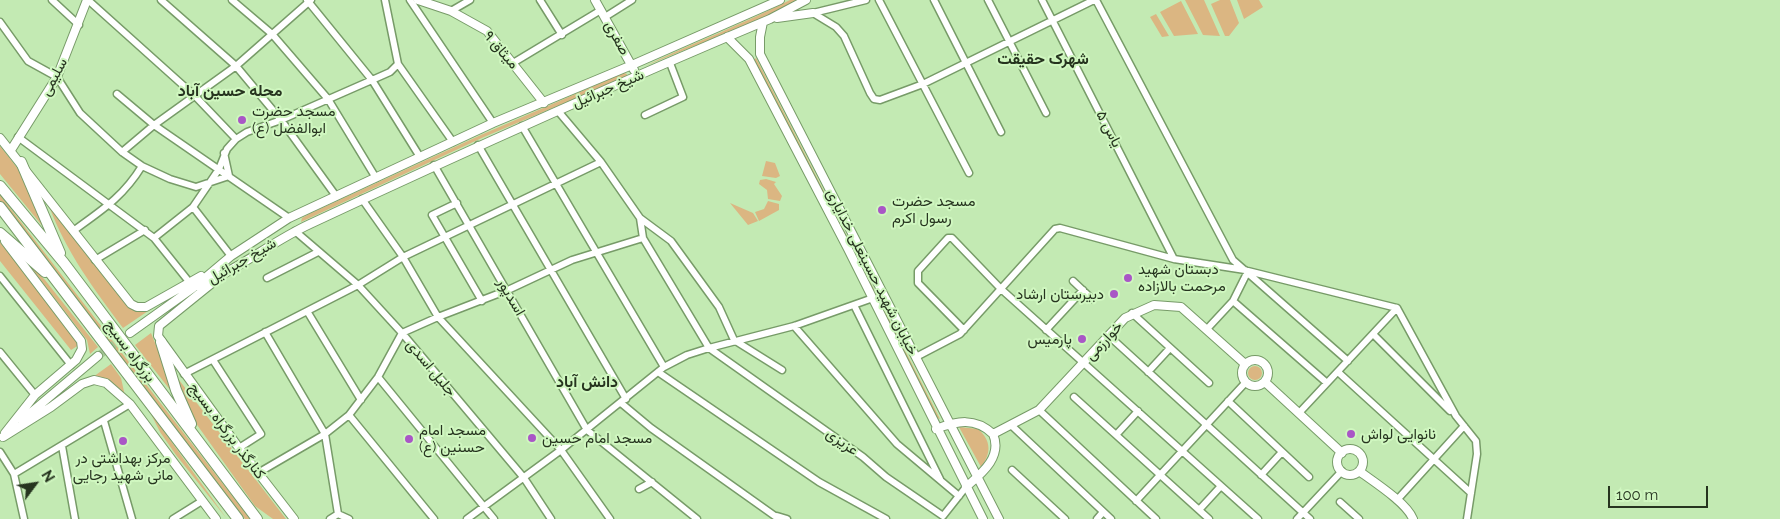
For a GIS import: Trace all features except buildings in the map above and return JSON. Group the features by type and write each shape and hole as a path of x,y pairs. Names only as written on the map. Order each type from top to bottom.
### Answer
{"highway":[{"path":"21,162 64,263"},
{"name":"بزرگراه بسیج","path":"0,186 64,263 257,519"},
{"name":"بزرگراه بسیج","path":"0,207 238,519"},
{"path":"0,234 62,286"},
{"path":"161,342 176,390 200,443"},
{"path":"250,508 264,519"}],"street":[{"path":"52,0 79,26"},
{"path":"87,0 195,96 236,139"},
{"name":"سلیمی","path":"11,150 56,77 79,26 87,0"},
{"path":"161,0 236,66 281,120 336,196"},
{"path":"232,0 272,34 328,99 376,178"},
{"path":"385,0 398,64 453,142"},
{"path":"410,0 493,123"},
{"name":"میثاق ۹","path":"418,0 451,11 487,31 544,103"},
{"path":"451,11 470,0"},
{"path":"540,0 562,35"},
{"name":"صفری","path":"596,0 637,76"},
{"path":"514,63 562,35 632,0"},
{"path":"806,0 807,6 813,13 836,27 844,36 874,99 880,100 923,84 1095,0 1233,260 1248,271 1348,361"},
{"name":"شیخ جبرائیل","path":"192,286 216,279 295,231 362,199 478,145 766,21 806,0"},
{"path":"766,21 813,13 866,0"},
{"path":"879,0 969,173"},
{"path":"934,0 1001,132"},
{"path":"988,0 1046,113"},
{"name":"یاس ۵","path":"1042,0 1174,258"},
{"path":"122,152 154,125 236,66 309,1 372,80 420,157"},
{"name":"شیخ جبرائیل","path":"192,286 230,256 289,218 493,123 632,65 774,1"},
{"name":"خیابان شهید حسینعلی خدایاری","path":"766,21 760,38 760,54 978,476 998,519"},
{"path":"0,22 28,61 56,77 80,113 122,152 142,166 188,185 196,186 229,176"},
{"name":"خیابان شهید حسینعلی خدایاری","path":"727,37 748,59 873,298 936,429 983,519"},
{"path":"748,59 752,55 760,54"},
{"path":"645,115 683,97 670,63"},
{"path":"154,238 193,207 219,168 224,153 236,139 247,132 281,120 390,72 398,64"},
{"path":"117,94 154,125 289,218"},
{"path":"558,110 601,162 640,218 672,241 719,307 734,340 782,370"},
{"path":"522,126 598,252 664,367"},
{"path":"18,137 111,203 145,230 154,238 192,286"},
{"path":"0,138 21,162 95,260 131,304 137,307 146,307 192,286"},
{"path":"478,145 623,401 652,428 778,517 787,519"},
{"path":"224,153 229,176"},
{"path":"184,374 358,285 403,257 468,224 601,162"},
{"path":"73,231 111,203 130,186 142,166"},
{"name":"اسدپور","path":"434,166 508,290 587,430"},
{"path":"362,199 403,257 438,316 561,450 610,519"},
{"path":"457,203 432,216 482,301"},
{"path":"193,207 230,256"},
{"path":"640,218 643,238 709,348"},
{"path":"916,357 964,330 1051,231 1060,228 1174,258 1248,271 1397,308 1456,416"},
{"path":"95,260 145,230"},
{"name":"جلیل اسدی","path":"295,231 358,285 402,333 524,478 551,519"},
{"path":"0,234 82,340 82,349 71,365 35,395 1,436"},
{"path":"258,473 325,434 349,415 378,377 402,333 438,316 508,290 549,269 643,238"},
{"path":"964,330 918,283 917,277 918,271 945,240 952,238 1001,289 1258,519"},
{"path":"267,278 318,252"},
{"path":"1207,328 1233,301 1248,271"},
{"path":"0,276 71,365"},
{"path":"161,342 157,330 160,326 216,279"},
{"path":"1073,281 1092,299"},
{"path":"130,333 192,286"},
{"path":"1046,330 1083,290"},
{"path":"467,519 587,430 664,367 687,355 734,340 794,326 873,298"},
{"path":"1233,301 1327,383"},
{"path":"854,305 940,480"},
{"name":"خوارزمی","path":"993,434 1038,410 1132,313 1154,305 1181,307 1207,328 1245,364"},
{"path":"1299,413 1397,308"},
{"path":"307,311 362,400"},
{"path":"1132,313 1209,383"},
{"path":"794,326 897,444 960,496"},
{"path":"265,332 325,434 338,514"},
{"path":"1373,334 1456,416 1476,441 1478,454 1467,519"},
{"path":"1109,336 1310,519"},
{"name":"کنارگذر بزرگراه بسیج","path":"161,342 294,519"},
{"name":"عزیزی","path":"709,348 863,457 886,477 943,516 966,487"},
{"path":"1148,372 1170,348"},
{"path":"0,352 35,395"},
{"path":"1,436 98,356"},
{"path":"1257,359 1265,364 1269,372 1265,382 1256,386 1246,382 1242,372 1245,364 1257,359"},
{"path":"213,360 261,434 239,448"},
{"path":"658,372 819,482 886,519"},
{"path":"1338,372 1470,493"},
{"path":"378,377 483,508 494,519"},
{"path":"1,436 51,407 89,380 106,383 130,404 216,519"},
{"path":"1136,501 1246,382"},
{"path":"1265,382 1342,453"},
{"path":"14,474 144,396"},
{"path":"1074,397 1209,519"},
{"path":"1228,401 1309,477"},
{"path":"1038,410 1156,519"},
{"path":"1116,435 1138,411"},
{"path":"349,415 434,519"},
{"path":"104,421 132,519"},
{"path":"936,429 950,424 970,422 984,427 993,434 995,441 994,454 986,470 966,487"},
{"path":"1011,425 1111,519"},
{"path":"1397,500 1464,426"},
{"path":"587,430 697,519"},
{"path":"62,446 75,519"},
{"path":"1349,449 1358,452 1363,462 1360,471 1349,474 1342,471 1338,460 1342,453 1349,449"},
{"path":"0,452 14,474 24,519"},
{"path":"1261,475 1282,452"},
{"path":"1012,470 1064,519"},
{"path":"1297,519 1342,471"},
{"path":"1360,471 1397,500 1414,517"},
{"path":"639,489 652,482"},
{"path":"1199,510 1221,486"},
{"path":"173,519 202,502"},
{"path":"1340,502 1359,519"},
{"path":"1097,519 1103,512"},
{"path":"330,519 338,514"},
{"path":"338,514 349,519"}],"shaded area":[{"path":"790,0 798,0 761,19 645,66 754,17"},
{"path":"1185,0 1204,0 1220,36 1203,35"},
{"path":"1220,0 1230,0 1239,23 1229,36 1225,36 1211,4"},
{"path":"1237,0 1259,0 1263,7 1244,19"},
{"path":"1181,1 1198,34 1174,36 1160,12"},
{"path":"1156,14 1169,36 1162,37 1150,17"},
{"path":"756,58 940,419 935,417 754,60"},
{"path":"624,73 627,74 626,77 484,137 301,222 302,218 309,214 483,134"},
{"path":"0,146 22,174 44,228 0,174"},
{"path":"766,161 775,163 780,176 776,178 762,176"},
{"path":"766,179 776,182 774,184 782,196 780,201 768,199 767,190 759,184 760,180"},
{"path":"0,195 250,519 245,519 0,201"},
{"path":"768,201 779,204 779,210 759,221 755,212 764,209"},
{"path":"730,203 753,213 758,221 748,225"},
{"path":"49,206 128,307 148,311 123,328 72,255"},
{"path":"0,242 53,308 79,345 71,350 0,261"},
{"path":"22,256 45,280 98,347 90,354 87,340"},
{"path":"151,333 178,400 135,345"},
{"path":"111,364 121,378 125,396 111,383 93,377"},
{"path":"1252,366 1258,366 1262,373 1258,380 1252,380 1248,376 1248,370"},
{"path":"176,376 286,519 273,519 255,506 195,422"},
{"path":"150,412 227,519 176,455 160,432"},
{"path":"959,427 978,429 986,438 989,448 987,457 981,467"}],"tunnel":[{"path":"98,356 130,333"}],"place":[{"name":"مسجد حضرت ابوالفضل (ع)","path":"242,120"},
{"name":"مسجد حضرت رسول اکرم","path":"882,210"},
{"name":"دبستان شهید مرحمت بالازاده","path":"1128,278"},
{"name":"دبیرستان ارشاد","path":"1114,294"},
{"name":"پارمیس","path":"1082,339"},
{"name":"نانوایی لواش","path":"1351,434"},
{"name":"مسجد امام حسین","path":"532,438"},
{"name":"مسجد امام حسنین (ع)","path":"409,439"},
{"name":"مرکز بهداشتی در مانی شهید رجایی","path":"123,441"}],"district":[{"name":"شهرک حقیقت","path":"1043,59"},
{"name":"محله حسین آباد","path":"230,91"},
{"name":"دانش آباد","path":"587,382"}]}
